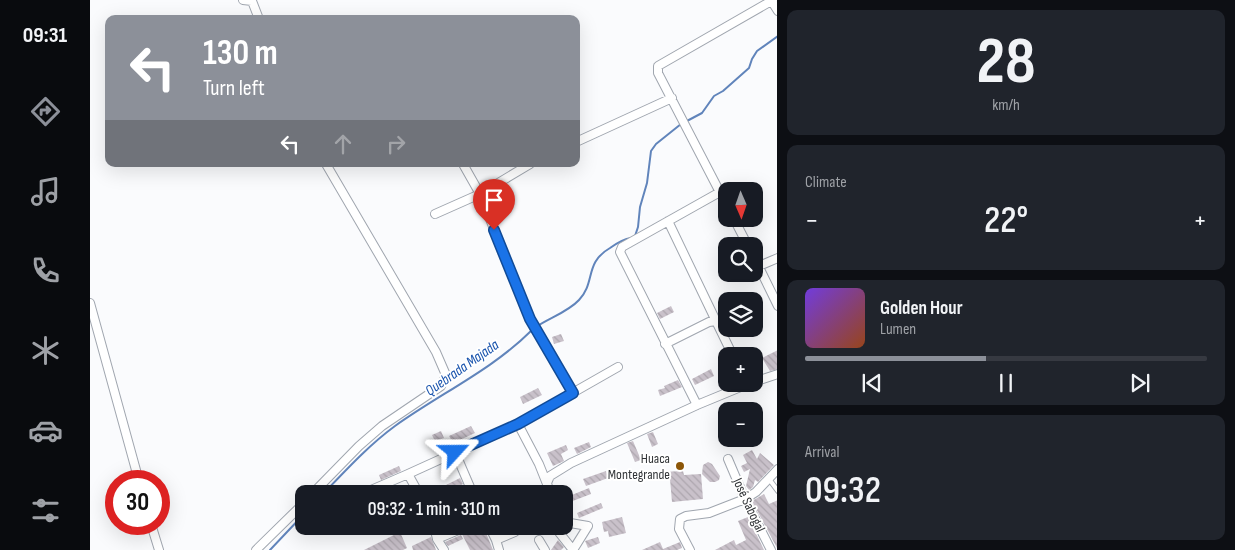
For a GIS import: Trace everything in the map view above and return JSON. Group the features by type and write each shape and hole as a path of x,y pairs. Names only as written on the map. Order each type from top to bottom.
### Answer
{"street":[{"path":"243,0 252,1 257,15"},
{"path":"718,188 658,73 658,66 772,0"},
{"path":"580,140 672,98"},
{"path":"321,485 359,446 382,426 441,386 446,375 436,352 328,167"},
{"path":"466,167 480,194 532,324 573,393"},
{"path":"435,214 480,194 525,167"},
{"path":"697,405 620,252 622,247 718,193"},
{"path":"668,221 729,347"},
{"path":"763,264 777,258"},
{"path":"763,274 777,304"},
{"path":"90,303 136,470"},
{"path":"665,344 709,322 716,321"},
{"path":"382,485 518,424 618,367"},
{"path":"763,378 777,374"},
{"path":"548,485 548,480 551,475 571,463 727,392"},
{"path":"518,424 539,464 547,485"},
{"path":"455,452 469,485"},
{"name":"José Sabogal","path":"728,459 745,499 771,550"},
{"path":"690,550 678,525 680,519 686,516 709,513 745,499 777,471"},
{"path":"408,474 414,485"},
{"path":"256,550 295,512"},
{"path":"561,535 573,550 588,526 573,524"},
{"path":"155,535 159,550"},
{"path":"437,535 444,550"},
{"path":"438,539 447,535"},
{"path":"494,535 500,550"},
{"path":"496,540 508,535"},
{"path":"539,540 545,550"}],"lane":[{"path":"769,478 777,490"}],"building":[{"path":"671,306 674,312 660,319 657,313"},
{"path":"561,334 564,341 554,344 552,337"},
{"path":"777,350 777,369 770,371 763,358"},
{"path":"711,369 714,376 695,385 692,379"},
{"path":"678,380 682,387 660,396 658,390"},
{"path":"538,388 542,395 523,404 520,397"},
{"path":"471,426 475,433 453,443 449,436"},
{"path":"441,431 444,438 435,441 432,435"},
{"path":"653,432 658,444 652,447 647,434"},
{"path":"633,441 641,460 635,462 627,443"},
{"path":"589,442 591,447 577,454 574,448"},
{"path":"566,445 568,450 561,454 564,461 553,466 547,453"},
{"path":"752,450 757,459 760,453 774,465 758,482 755,480 753,487 749,490 746,486 750,469 744,472 741,466 747,463 743,455"},
{"path":"708,462 712,464 720,476 719,480 715,482 710,482 702,474 703,465"},
{"path":"399,466 401,471 381,480 379,475"},
{"path":"606,471 608,478 586,486 583,479"},
{"path":"683,471 684,475 701,474 703,499 672,502 670,479 662,480 661,472"},
{"path":"460,478 463,484 461,485 446,485"},
{"path":"589,488 591,494 573,501 573,495"},
{"path":"764,494 769,504 777,500 777,548 752,501"},
{"path":"601,503 603,508 579,518 577,513"},
{"path":"622,517 626,533 609,537 608,531 604,532 602,522"},
{"path":"748,517 764,550 715,550 734,540 736,545 746,540 738,521"},
{"path":"394,535 401,535 407,548 403,550 364,550"},
{"path":"461,535 463,539 448,546 445,542"},
{"path":"462,535 487,535 493,550 470,550"},
{"path":"431,537 436,550 413,550 412,546"},
{"path":"598,537 600,543 588,548 585,541"},
{"path":"558,540 564,547 561,550 551,550"},
{"path":"660,542 663,549 680,542 682,548 677,550 642,550"}],"waterway":[{"name":"Quebrada Majada","path":"685,122 702,113 714,96 723,91 749,68 757,51 777,37"},
{"name":"Quebrada Majada","path":"635,236 640,207 647,183 651,151 656,144 681,124"},
{"name":"Quebrada Majada","path":"536,327 575,304 584,293 593,266 602,254 615,244 631,238"},
{"name":"Quebrada Majada","path":"332,485 385,433 483,369 517,344 532,330"},
{"name":"Quebrada Majada","path":"270,550 295,524"}],"place":[{"name":"Huaca Montegrande","path":"680,466"}],"route":[{"path":"455,452 518,424 573,393 530,319 494,230"}]}
